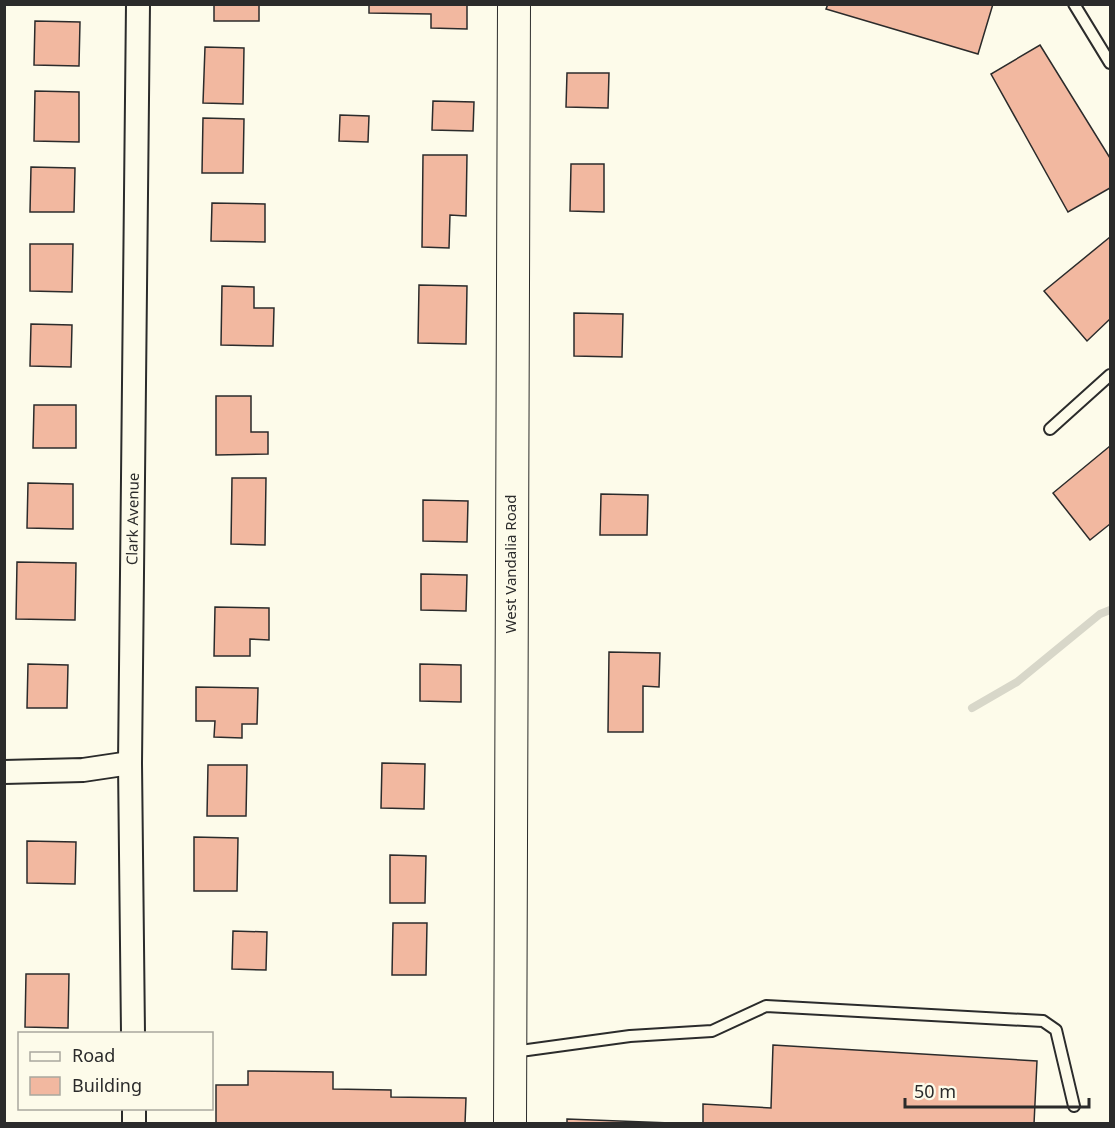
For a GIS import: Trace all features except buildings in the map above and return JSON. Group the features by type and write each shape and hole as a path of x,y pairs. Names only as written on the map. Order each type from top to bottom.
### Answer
{"main road":[{"name":"West Vandalia Road","path":"510,1124 513,4"}],"street":[{"name":"Clark Avenue","path":"133,1032 130,763 138,4"},
{"path":"4,772 83,770 130,763"}],"lane":[{"path":"1074,4 1110,63"},
{"path":"1050,429 1110,375"},
{"path":"510,1052 630,1036 712,1031 766,1006 1043,1021 1056,1029 1074,1106"}],"waterway":[{"path":"972,708 1017,682 1100,614 1110,610"}]}
